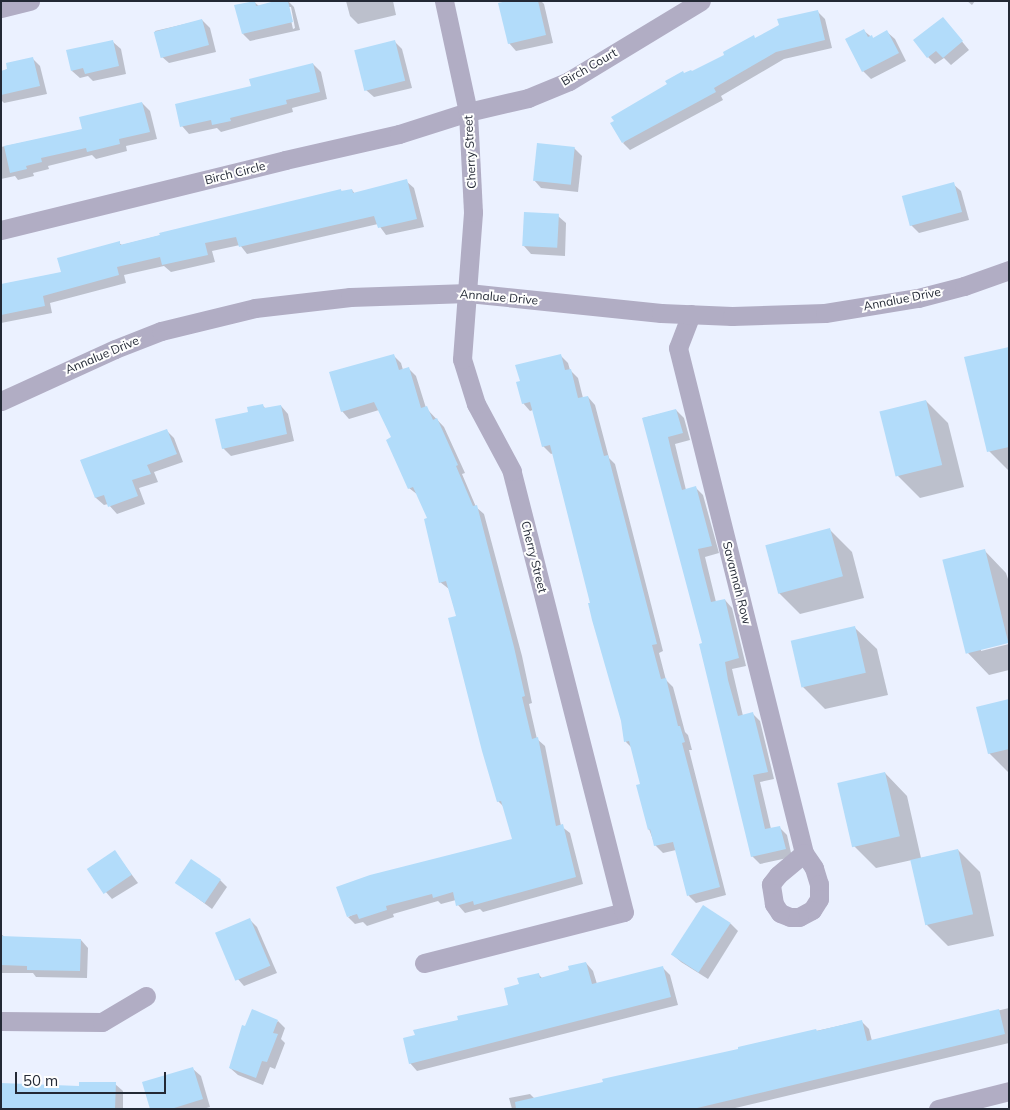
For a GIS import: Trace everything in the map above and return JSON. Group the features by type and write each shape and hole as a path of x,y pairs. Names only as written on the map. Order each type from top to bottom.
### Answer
{"street":[{"path":"1,8 30,1"},
{"name":"Cherry Street","path":"424,963 624,912 512,471 476,404 462,359 473,212 468,112 444,1"},
{"name":"Birch Court","path":"468,112 528,98 569,81 701,1"},
{"name":"Birch Circle","path":"1,230 399,134 468,112"},
{"name":"Annalue Drive","path":"1,401 115,349 161,331 255,308 350,298 468,292 691,314 732,316 825,313 918,298 964,286 1009,270"},
{"name":"Savannah Row","path":"691,314 678,348 804,853"},
{"path":"1,1021 102,1022 146,996"},
{"path":"938,1109 1009,1091"}],"building":[{"path":"255,1 256,6 275,1 288,1 293,22 242,34 234,5"},
{"path":"507,1 538,1 546,35 508,44 498,3"},
{"path":"818,10 825,40 776,52 714,88 716,92 622,143 610,123 614,121 611,117 667,84 665,81 683,71 684,73 692,71 724,55 723,52 754,35 755,38 779,25 777,19"},
{"path":"943,17 963,41 943,58 936,51 927,58 913,40"},
{"path":"202,19 209,45 161,58 154,32"},
{"path":"864,29 868,37 872,35 873,38 887,30 899,53 862,72 845,39"},
{"path":"113,40 119,66 85,74 83,68 71,71 66,50"},
{"path":"395,40 405,81 364,91 354,50"},
{"path":"33,57 40,86 1,95 1,71 7,69 6,63"},
{"path":"313,63 320,92 286,100 287,104 230,118 231,121 212,125 211,120 180,127 175,104 251,86 249,79"},
{"path":"142,102 150,132 119,139 120,144 87,152 86,148 41,158 42,162 26,166 27,169 10,173 4,146 82,129 79,117"},
{"path":"537,143 575,147 571,185 533,181"},
{"path":"407,179 417,219 378,228 374,216 239,247 236,237 205,243 208,255 162,265 160,257 117,267 119,275 43,296 45,306 1,315 1,284 61,272 57,258 120,241 120,245 160,235 159,233 341,189 341,191 352,189 353,193"},
{"path":"954,182 962,212 910,226 902,196"},
{"path":"524,212 559,214 557,248 522,246"},
{"path":"1009,347 1009,447 987,452 964,357"},
{"path":"394,354 399,370 409,367 421,408 427,406 433,420 437,418 458,465 456,466 473,506 477,505 514,647 525,696 522,697 532,739 538,737 556,826 563,824 576,877 474,905 473,901 456,906 453,892 433,898 432,894 386,906 387,910 359,919 357,914 347,917 336,887 370,875 512,839 501,801 497,802 482,751 448,618 456,616 446,581 439,583 424,519 427,518 413,487 408,489 386,440 391,437 374,402 341,412 329,372"},
{"path":"561,354 565,370 571,369 578,398 588,396 604,456 608,455 657,644 652,645 661,679 666,678 678,726 680,726 685,742 682,743 720,887 687,896 673,842 654,846 650,829 648,830 636,785 640,784 629,741 624,742 621,721 592,620 588,603 590,603 550,445 542,447 530,402 522,404 516,382 520,381 515,365"},
{"path":"926,400 942,465 896,477 879,412"},
{"path":"263,404 264,408 281,405 287,434 222,449 215,419 248,412 247,407"},
{"path":"676,409 683,433 668,437 672,454 682,490 696,486 712,546 698,549 702,567 711,602 725,599 739,658 725,662 728,680 738,716 753,712 768,772 753,775 765,829 780,826 786,849 751,857 699,644 702,643 642,418"},
{"path":"167,429 177,454 147,465 151,474 132,480 138,496 108,507 104,495 95,498 80,460"},
{"path":"830,528 843,576 778,594 765,545"},
{"path":"985,549 1008,643 966,654 942,560"},
{"path":"855,626 866,673 801,688 791,641"},
{"path":"1009,699 1009,749 988,754 976,707"},
{"path":"885,772 900,836 852,847 837,783"},
{"path":"958,849 973,914 925,925 910,860"},
{"path":"115,850 132,875 104,894 87,869"},
{"path":"191,859 221,879 205,903 175,883"},
{"path":"703,905 731,923 699,972 671,954"},
{"path":"250,918 270,966 235,981 215,933"},
{"path":"1,936 81,939 80,971 27,970 27,966 1,965"},
{"path":"586,962 592,984 663,966 671,997 409,1064 403,1038 415,1035 413,1030 458,1020 457,1016 508,1005 504,988 519,984 517,978 539,973 540,978 569,970 568,966"},
{"path":"252,1009 278,1020 273,1033 278,1034 267,1062 262,1061 256,1078 229,1068 242,1025 245,1026"},
{"path":"999,1009 1005,1034 693,1109 516,1109 515,1102 603,1082 602,1079 738,1049 738,1047 816,1029 817,1031 862,1020 867,1041"},
{"path":"193,1067 203,1099 171,1109 150,1109 142,1082"},
{"path":"79,1082 116,1082 115,1109 1,1109 1,1083 79,1086"}]}
